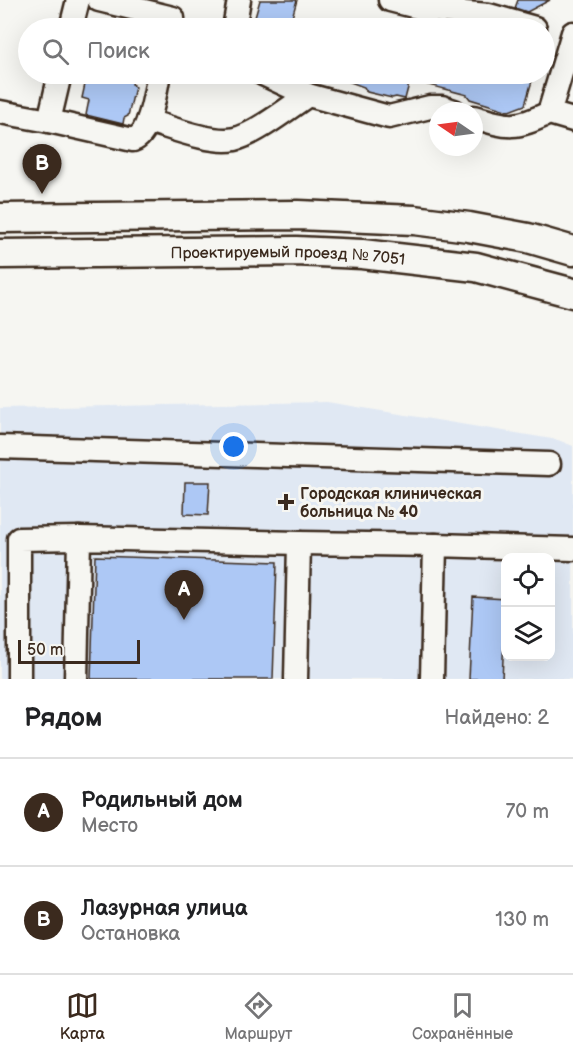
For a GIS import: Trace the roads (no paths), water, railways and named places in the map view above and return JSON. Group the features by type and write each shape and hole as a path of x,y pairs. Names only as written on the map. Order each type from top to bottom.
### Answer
{"main road":[{"path":"0,218 298,215 364,217 469,227 528,238 573,250"},
{"name":"Проектируемый проезд № 7051","path":"0,254 286,251 362,254 423,259 476,267 573,292"}],"street":[{"path":"74,18 78,0"},
{"path":"102,0 173,18"},
{"path":"236,18 239,0"},
{"path":"390,0 426,5 493,7 515,18"},
{"path":"549,113 572,36 555,34"},
{"path":"49,121 58,84"},
{"path":"0,112 133,140 144,134 157,84"},
{"path":"284,84 308,95 389,117 429,107"},
{"path":"148,121 214,139 233,139 250,133 308,95"},
{"path":"483,120 512,127 528,123 549,113 573,120"},
{"path":"528,238 573,237"},
{"path":"0,447 549,464"},
{"path":"20,679 10,538 573,549"},
{"path":"76,679 79,538"},
{"path":"296,679 299,543"},
{"path":"432,679 435,545"}],"place":[{"name":"Лазурная улица","path":"42,194"},
{"name":"Городская клиническая больница № 40","path":"286,502"},
{"name":"Родильный дом","path":"184,620"}]}
